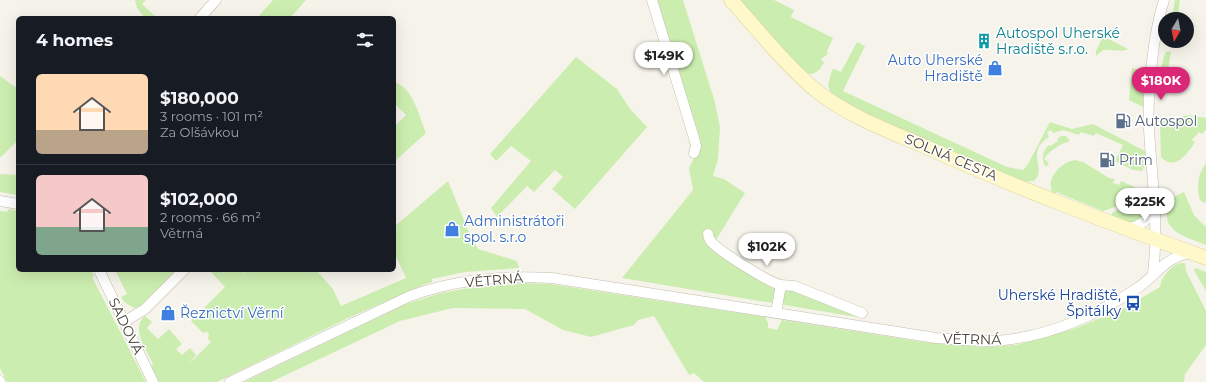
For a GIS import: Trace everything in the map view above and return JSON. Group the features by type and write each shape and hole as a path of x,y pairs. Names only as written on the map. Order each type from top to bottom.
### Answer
{"street":[{"path":"202,16 216,0"},
{"path":"652,0 694,138 696,146 694,153"},
{"name":"SOLNÁ CESTA","path":"731,0 802,77 818,92 835,104 876,125 955,160 1125,229 1206,258"},
{"path":"1153,273 1157,241 1149,129 1156,39 1164,0"},
{"path":"0,201 16,204"},
{"path":"1125,229 1139,226 1145,222 1150,214 1154,201"},
{"path":"708,234 710,240 717,247 769,281 781,285 794,286 862,313"},
{"name":"VĚTRNÁ","path":"230,382 410,296 429,289 475,280 522,276 552,278 936,338 997,340 1028,336 1073,322 1116,302 1137,289 1149,279 1153,273 1173,258 1191,253"},
{"name":"SADOVÁ","path":"100,272 154,382"},
{"path":"124,322 146,309 182,272"},
{"path":"776,312 781,285"}],"green space":[{"path":"135,0 146,0 142,4 155,16 143,16 137,8"},
{"path":"273,0 306,0 292,16 259,16"},
{"path":"652,0 683,0 714,99 720,127 718,159 713,176 724,179 745,193 716,240 707,236 706,244 771,287 795,290 862,318 622,278 693,190 689,168 699,149"},
{"path":"739,0 774,0 794,10 791,17 833,38 827,51 828,54 821,59 824,63 816,72 811,74 805,73"},
{"path":"1175,0 1180,0 1178,12 1173,12"},
{"path":"1103,36 1128,49 1123,51 1103,50 1096,56 1096,51"},
{"path":"857,42 865,46 843,91 1007,167 1023,170 1028,164 1050,122 1072,129 1093,124 1145,151 1145,165 1142,171 1133,170 1115,161 1123,145 1096,133 1094,136 1081,132 1079,135 1063,130 1053,133 1051,130 1047,132 1049,137 1038,149 1038,176 1034,181 1023,182 863,113 831,94 828,85 832,70 834,69 841,72"},
{"path":"1171,51 1165,89 1161,82 1162,66 1166,52"},
{"path":"576,57 617,89 630,109 647,127 575,209 552,189 563,177 555,170 534,192 527,186 497,217 491,208 531,161 511,146 496,161 490,154"},
{"path":"1132,68 1144,71 1143,107 1129,100"},
{"path":"0,76 16,88 16,142 0,158"},
{"path":"396,83 401,85 411,96 426,133 396,160 396,125 406,115 396,105"},
{"path":"1187,115 1206,118 1206,130 1202,134 1199,132 1192,140 1195,142 1185,156 1176,162 1171,163 1161,157 1160,125 1166,119 1176,117 1176,119"},
{"path":"1061,136 1066,136 1070,141 1062,144 1049,153 1044,159 1049,163 1046,167 1043,159 1045,150 1049,145 1050,146 1058,141 1057,139"},
{"path":"1075,160 1083,162 1109,178 1115,179 1113,183 1119,185 1121,181 1131,185 1140,191 1145,197 1103,211 1056,192 1054,195 1051,189 1051,183 1055,173 1064,164"},
{"path":"1206,163 1206,202 1204,203 1200,200 1198,185 1201,172"},
{"path":"0,174 16,175 16,195 0,192"},
{"path":"448,181 468,230 478,249 517,261 519,268 465,272 432,279 432,282 346,319 217,382 159,382 151,366 153,364 141,340 139,327 141,321 145,316 152,322 147,328 158,339 169,329 182,344 176,349 182,355 190,348 196,355 189,364 211,342 208,339 209,334 207,332 203,333 191,321 225,287 211,272 318,272 333,289 341,306 406,278 396,256 396,225"},
{"path":"1184,192 1194,215 1206,227 1206,245 1178,233 1168,222 1167,216 1169,204 1179,194"},
{"path":"1146,200 1144,214 1134,224 1110,217 1113,212"},
{"path":"8,209 16,211 16,272 92,272 94,276 92,277 146,382 7,382 0,368 0,211 7,212"},
{"path":"1185,263 1186,271 1206,311 1206,345 1185,374 1184,382 704,382 694,373 689,375 654,316 638,320 634,325 591,337 563,330 525,309 453,308 400,321 271,382 244,382 406,304 441,293 469,288 526,283 550,284 765,317 768,323 768,328 777,330 782,320 923,342 984,347 1016,345 1076,328 1123,309 1160,287 1162,279 1171,268"},
{"path":"1196,268 1206,272 1206,291 1195,272 1194,269"},
{"path":"116,272 175,272 139,307 134,308 124,302 121,297 127,294"}],"place":[{"name":"Autospol Uherské Hradiště s.r.o.","path":"984,41"},
{"name":"Auto Uherské Hradiště","path":"995,68"},
{"name":"Autospol","path":"1123,121"},
{"name":"Prim","path":"1107,160"},
{"name":"Administrátoři spol. s.r.o","path":"452,229"},
{"name":"Uherské Hradiště, Špitálky","path":"1133,303"},
{"name":"Řeznictví Věrní","path":"168,313"}]}
